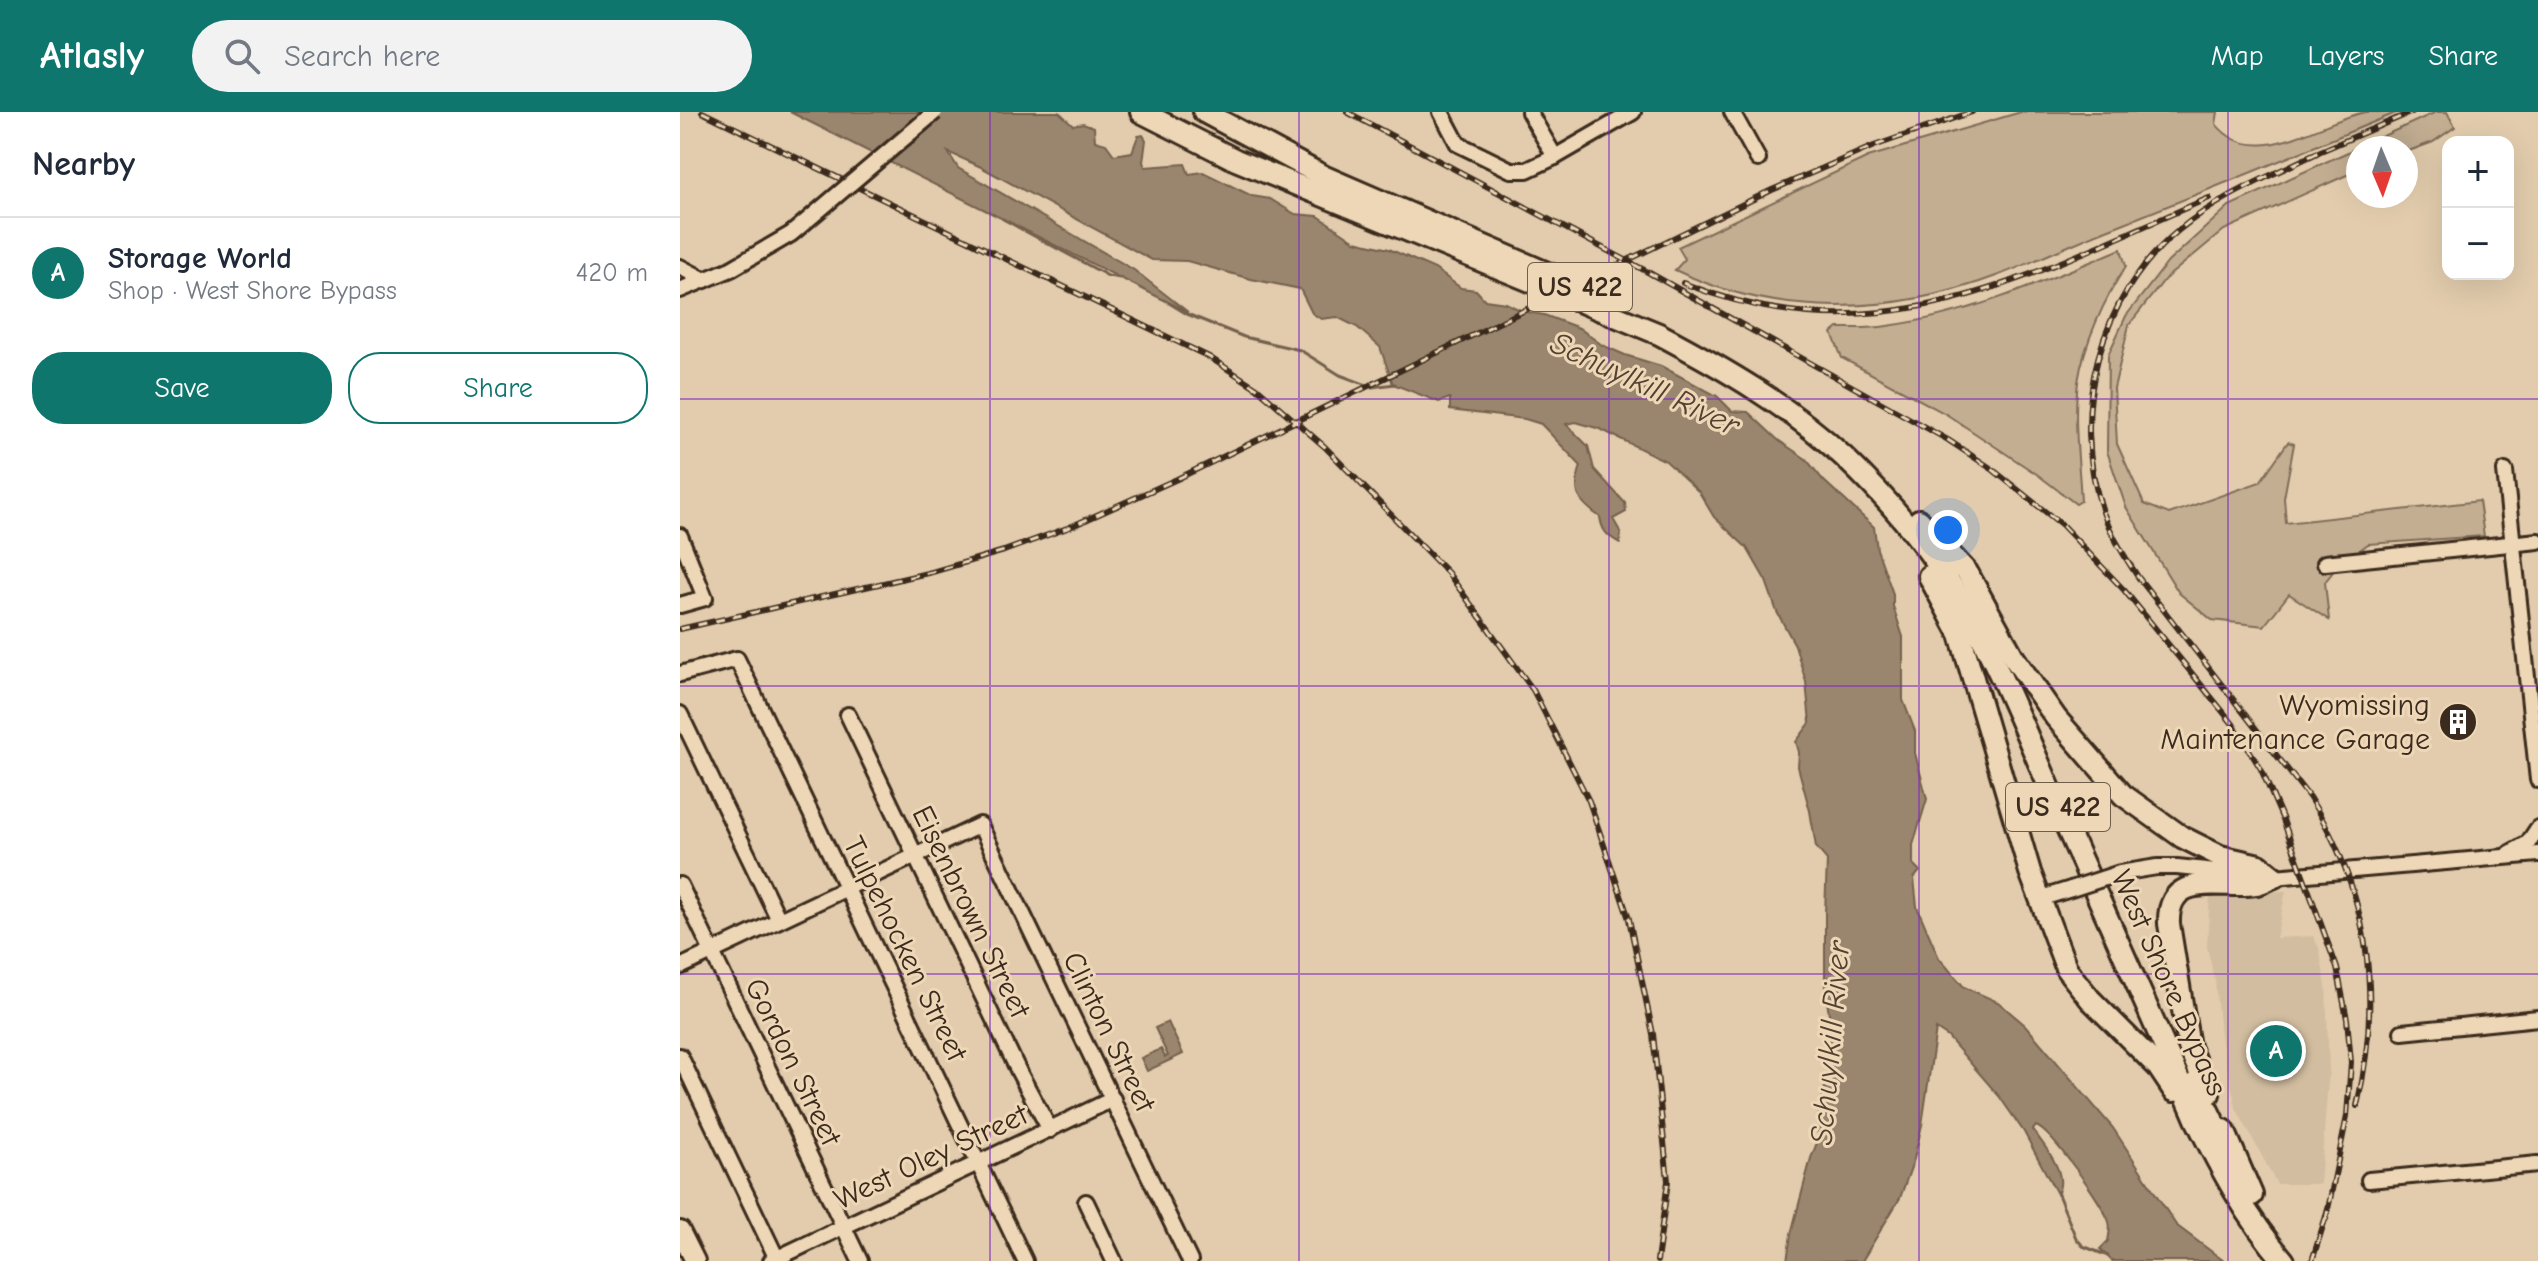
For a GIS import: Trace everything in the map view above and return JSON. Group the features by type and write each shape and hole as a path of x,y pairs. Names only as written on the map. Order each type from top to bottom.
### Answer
{"highway":[{"name":"West Shore Bypass","path":"1141,112 1236,160 1659,334 1722,367 1797,417 1845,458 1900,516 1935,560 1964,605 2005,687 2196,1119 2226,1179 2284,1261"},
{"name":"West Shore Bypass","path":"1204,112 1325,177 1648,317 1729,357 1804,408 1874,469 1947,556 1981,611 2007,662 2233,1165 2275,1231 2300,1261"},
{"path":"1797,417 1900,533 1951,613 1969,661 2030,872 2061,956 2074,980 2166,1076 2217,1180 2264,1236"},
{"path":"1919,520 1967,572 2014,658 2056,718 2123,795 2182,837 2220,856 2259,865 2274,877 2257,884 2192,886 2177,895 2169,911 2189,1047 2252,1195"}],"main road":[{"path":"680,1231 695,1261"}],"street":[{"path":"680,289 731,269 791,234 935,112"},
{"path":"1441,112 1458,144 1511,170 1527,170 1555,157 1633,112"},
{"path":"1529,112 1555,157"},
{"path":"1732,112 1758,159"},
{"path":"680,267 705,280"},
{"path":"2505,471 2533,688 2538,780"},
{"path":"680,536 705,598 680,605"},
{"path":"2325,563 2538,541"},
{"name":"Tulpehocken Street","path":"680,674 737,659 1025,1261"},
{"path":"680,714 779,920"},
{"name":"Eisenbrown Street","path":"848,715 1019,1072 1050,1130"},
{"name":"Clinton Street","path":"915,856 980,825 1190,1261"},
{"path":"2502,857 2528,843 2538,828"},
{"path":"2042,898 2120,873 2157,867 2274,877 2538,854"},
{"path":"680,967 915,856"},
{"name":"Gordon Street","path":"680,885 860,1261"},
{"path":"2402,1032 2538,1018"},
{"path":"680,1056 775,1260"},
{"name":"West Oley Street","path":"775,1260 1113,1099"},
{"path":"2369,1180 2538,1164"},
{"path":"1086,1202 1114,1261"}],"shaded area":[{"path":"2021,112 2218,112 2216,124 2232,138 2249,144 2268,144 2366,112 2398,112 1999,275 1919,298 1878,304 1795,304 1714,286 1675,270 1685,259 1678,247 1868,157"},
{"path":"2436,112 2447,112 2455,127 2433,142 2418,148 2418,136 2383,136"},
{"path":"2346,153 2346,175 2224,230 2165,279 2129,325 2114,388 2117,444 2144,504 2169,514 2260,482 2288,442 2294,444 2284,498 2286,523 2479,501 2484,536 2368,544 2336,568 2325,582 2329,620 2289,594 2264,626 2212,620 2179,593 2126,507 2107,451 2108,355 2126,316 2168,262 2229,206"},
{"path":"2121,249 2126,266 2096,321 2078,382 2076,426 2081,501 2076,504 1946,414 1842,358 1832,333 1838,328 1875,328 1947,314 2035,285"},
{"path":"2286,891 2276,938 2313,936 2319,948 2326,986 2329,1069 2320,1184 2277,1184 2236,1108 2220,1034 2215,981 2207,947 2210,894"}],"water":[{"name":"Schuylkill River","path":"790,112 1059,112 1073,125 1083,123 1094,127 1095,141 1106,144 1114,155 1132,152 1138,136 1143,135 1146,140 1145,167 1185,164 1189,174 1203,172 1252,196 1270,199 1295,214 1318,216 1355,241 1389,249 1435,269 1461,288 1476,290 1485,300 1506,303 1579,328 1602,345 1661,366 1717,396 1732,411 1748,412 1778,440 1806,459 1823,480 1874,527 1877,549 1893,594 1893,606 1903,637 1903,700 1915,731 1915,753 1927,799 1913,845 1913,864 1920,871 1914,878 1917,907 1939,958 1964,987 1998,1002 2025,1025 2113,1128 2176,1225 2224,1261 2112,1261 2100,1249 2108,1241 2109,1222 2076,1170 2053,1141 2036,1126 2033,1130 2058,1169 2060,1186 2057,1194 2024,1132 1999,1096 1948,1037 1936,1029 1914,1159 1900,1198 1862,1261 1787,1261 1791,1234 1818,1140 1818,1119 1827,1077 1827,860 1816,847 1798,767 1796,742 1810,723 1806,682 1795,645 1747,548 1714,517 1699,492 1666,461 1600,429 1576,422 1566,424 1588,446 1594,469 1625,503 1626,512 1613,519 1621,533 1620,543 1606,533 1600,517 1578,495 1581,466 1541,424 1525,419 1450,410 1450,398 1439,402 1393,384 1380,347 1357,327 1337,317 1321,319 1312,313 1300,289 1187,261 1152,260 948,152 958,168 1134,270 1188,312"},
{"path":"1168,1022 1183,1054 1147,1071 1141,1058 1161,1049 1165,1057 1168,1056 1155,1028"}],"waterway":[{"path":"1003,219 1108,276 1120,278"},
{"path":"1169,303 1187,314 1244,337 1300,350 1340,375 1372,387 1395,384"},
{"path":"2057,1192 2076,1238 2083,1246 2108,1256"}],"railway":[{"path":"702,112 1209,357 1257,388 1325,447 1448,573 1533,690 1589,801 1629,919 1653,1034 1668,1181 1657,1261"},
{"path":"1347,112 1646,271 1948,440 1992,469 2062,525 2124,590 2233,724 2261,769 2337,968 2351,1062 2347,1116 2326,1219"},
{"path":"680,629 932,572 1070,527 1177,479 1772,190 1874,146 1972,112"},
{"path":"2309,156 2412,112"},
{"path":"2317,153 2211,207 2179,230 2151,257 2128,288 2110,323 2098,359 2091,397 2089,436 2093,474 2103,512 2123,553 2138,577 2309,797 2330,833 2346,870 2358,908 2369,985 2369,1025 2357,1106"},
{"path":"1683,283 1756,305 1824,314 1890,311 1953,299 2016,280 2209,198"},
{"path":"2312,1261 2328,1210"}],"place":[{"name":"Wyomissing Maintenance Garage","path":"2458,722"},
{"name":"Storage World","path":"2276,1051"}]}
